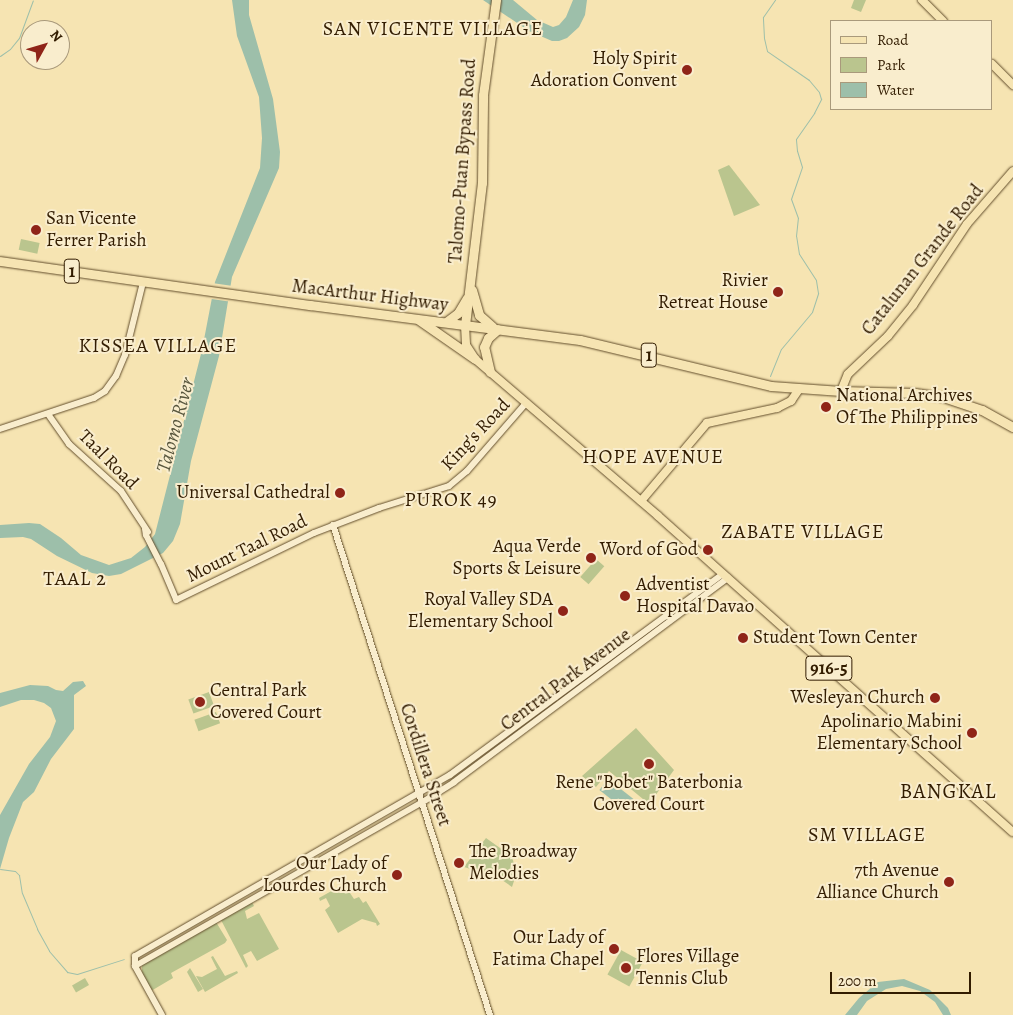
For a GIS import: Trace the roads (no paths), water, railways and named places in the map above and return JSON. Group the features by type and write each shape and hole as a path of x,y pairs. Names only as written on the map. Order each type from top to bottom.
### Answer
{"highway":[{"name":"Talomo-Puan Bypass Road","path":"465,325 482,183 483,95 496,0"},
{"name":"MacArthur Highway","path":"0,261 236,295 465,325"},
{"path":"470,283 479,315 498,329 488,338 484,347 490,372"},
{"path":"446,322 460,310 469,293"},
{"path":"416,319 475,359"},
{"name":"1","path":"465,325 598,343 755,382 799,389 915,393 943,397 982,410 1013,427"}],"main road":[{"path":"922,0 942,20"},
{"path":"993,65 1013,85"},
{"name":"Catalunan Grande Road","path":"841,391 848,374 888,336 913,305 967,224 1013,171"},
{"name":"MacArthur Highway","path":"465,325 466,345 475,359 641,501 1013,832"},
{"path":"641,501 707,423 776,408 791,401 799,389"}],"street":[{"path":"0,430 94,398 110,385 130,339 143,282"},
{"name":"King's Road","path":"333,525 449,486 467,471 527,402"},
{"name":"Taal Road","path":"48,414 69,444 121,491 147,532 176,600"},
{"name":"Mount Taal Road","path":"176,600 333,525"},
{"name":"Cordillera Street","path":"333,525 490,1015"},
{"name":"Central Park Avenue","path":"627,649 461,777 421,803 135,966 135,956 450,776 726,576"},
{"path":"135,966 162,1015"}],"water":[{"path":"232,0 249,0 249,15 273,99 280,152 279,168 232,277 219,356 191,461 180,524 173,541 163,553 121,574 109,576 92,573 57,556 31,539 23,537 0,538 0,525 40,524 81,555 109,565 131,558 145,547 155,534 202,350 215,282 260,168 262,138 259,97 237,36"},
{"path":"483,0 513,0 537,20 553,27 559,25 566,17 573,0 587,0 585,15 579,27 567,38 552,41 529,31"},
{"path":"83,681 86,686 74,695 74,729 51,759 34,792 23,802 9,838 0,869 0,815 29,764 50,737 56,721 51,708 44,703 34,700 21,700 0,707 0,693 30,685 48,686 63,691 73,682"},
{"path":"608,779 636,801 628,812 599,790"},
{"path":"904,979 930,990 948,1008 951,1015 943,1015 935,1002 920,991 902,986 886,989 867,1001 857,1015 845,1015 859,998 878,982"}],"waterway":[{"path":"0,56 10,49 19,38 33,0"},
{"path":"770,376 781,349 812,312 818,293 816,280 799,254 796,236 798,218 791,199 802,167 797,151 796,139 821,99 819,92 809,80 767,51 763,17 775,0"},
{"path":"0,869 15,871 19,875 22,893 37,929 49,951 67,972 77,974 124,959"}],"place":[{"name":"Holy Spirit Adoration Convent","path":"687,70"},
{"name":"San Vicente Ferrer Parish","path":"36,230"},
{"name":"Rivier Retreat House","path":"778,292"},
{"name":"National Archives Of The Philippines","path":"826,407"},
{"name":"Universal Cathedral","path":"340,493"},
{"name":"Word of God","path":"708,550"},
{"name":"Aqua Verde Sports & Leisure","path":"591,558"},
{"name":"Adventist Hospital Davao","path":"625,596"},
{"name":"Royal Valley SDA Elementary School","path":"563,611"},
{"name":"Student Town Center","path":"743,638"},
{"name":"Wesleyan Church","path":"935,698"},
{"name":"Central Park Covered Court","path":"200,702"},
{"name":"Apolinario Mabini Elementary School","path":"972,733"},
{"name":"Rene \"Bobet\" Baterbonia Covered Court","path":"649,764"},
{"name":"The Broadway Melodies","path":"459,863"},
{"name":"Our Lady of Lourdes Church","path":"397,875"},
{"name":"7th Avenue Alliance Church","path":"949,882"},
{"name":"Our Lady of Fatima Chapel","path":"614,949"},
{"name":"Flores Village Tennis Club","path":"626,968"}],"district":[{"name":"SAN VICENTE VILLAGE","path":"433,28"},
{"name":"KISSEA VILLAGE","path":"158,345"},
{"name":"HOPE AVENUE","path":"653,456"},
{"name":"PUROK 49","path":"451,499"},
{"name":"ZABATE VILLAGE","path":"803,531"},
{"name":"TAAL 2","path":"75,578"},
{"name":"BANGKAL","path":"948,791"},
{"name":"SM VILLAGE","path":"867,834"}],"water label":[{"name":"Talomo River","path":"175,425"}]}
